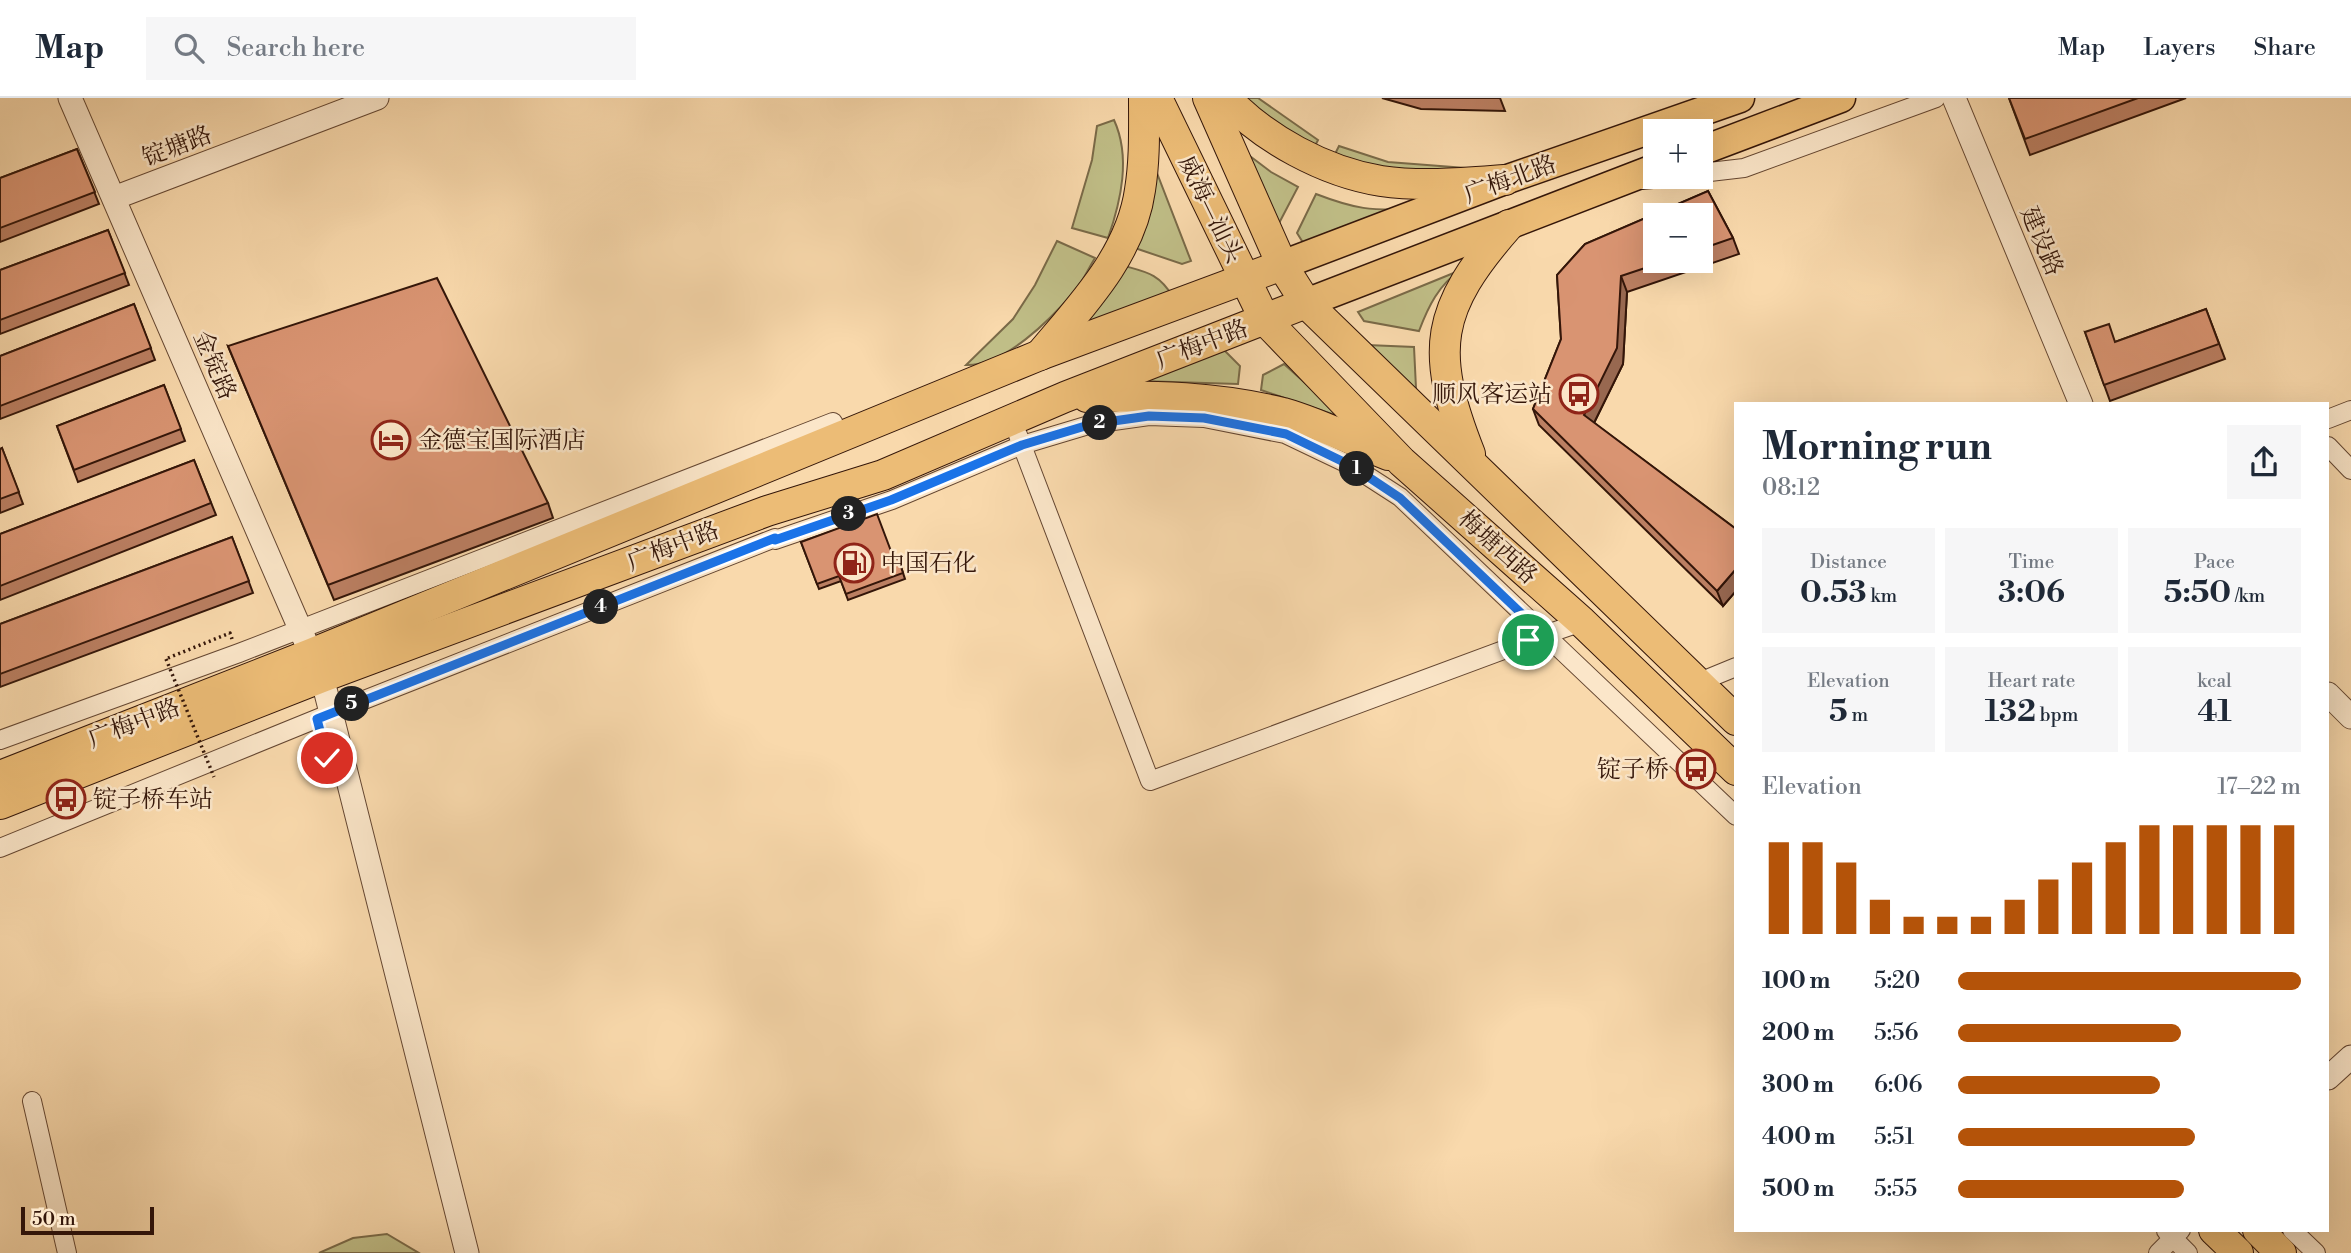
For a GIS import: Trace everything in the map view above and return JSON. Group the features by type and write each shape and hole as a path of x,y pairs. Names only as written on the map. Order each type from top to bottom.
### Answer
{"highway":[{"path":"1040,355 1105,275 1126,237 1140,193 1145,145 1144,98"},
{"name":"威海—汕头","path":"1157,98 1265,320"},
{"name":"威海—汕头","path":"1208,98 1282,265 1306,303"},
{"path":"1226,98 1277,141 1324,164 1380,181 1438,185 1505,180"},
{"path":"1474,464 1453,412 1446,383 1446,329 1452,306 1468,278 1482,256 1509,225"},
{"name":"广梅中路","path":"0,804 310,661 840,437 1040,355 1282,265"},
{"name":"广梅中路","path":"0,775 310,661 1017,432 1065,397 1306,303"},
{"name":"梅塘西路","path":"1306,303 1734,718"},
{"name":"梅塘西路","path":"1265,320 1402,462 1582,622 1734,768"},
{"path":"1120,326 1136,370"},
{"path":"1065,397 1147,395 1204,398 1284,414 1402,462"},
{"path":"2216,1232 2238,1253"},
{"path":"2260,1232 2281,1253"}],"main road":[{"name":"广梅北路","path":"1282,265 1505,180 1740,98"},
{"path":"1713,146 1841,98"},
{"name":"广梅北路","path":"1306,303 1643,173"}],"street":[{"name":"金锭路","path":"70,98 310,661 324,716"},
{"name":"锭塘路","path":"114,198 377,98"},
{"path":"1713,172 1744,168 1936,98"},
{"name":"建设路","path":"1954,98 2080,402"},
{"path":"1612,184 1643,180"},
{"path":"2329,419 2351,410"},
{"path":"0,848 324,716 775,538 891,500 1017,432 1149,416 1204,418 1286,434 1352,466 1400,498 1734,814"},
{"path":"1017,432 1150,781 1582,622"},
{"path":"2329,447 2351,470"},
{"path":"0,740 310,661"},
{"path":"1697,683 1734,668"},
{"path":"2329,695 2351,717"},
{"path":"324,716 451,1253"},
{"path":"324,716 467,1253"},
{"path":"2329,1077 2351,1057"},
{"path":"2329,1097 2351,1076"},
{"path":"32,1101 66,1253"},
{"path":"2294,1232 2316,1253"},
{"path":"2158,1253 2174,1233 2188,1253"}],"path":[{"path":"214,777 166,659 230,633"}],"shaded area":[{"path":"1225,98 1258,98 1318,140 1305,165"},
{"path":"1114,120 1123,164 1117,209 1108,238 1072,228 1092,160 1097,126"},
{"path":"1234,144 1271,172 1298,187 1277,227"},
{"path":"1339,146 1388,162 1479,169 1326,172"},
{"path":"1150,155 1191,261 1182,264 1129,246"},
{"path":"1316,194 1363,208 1413,209 1307,249 1297,233"},
{"path":"1057,241 1095,258 1078,287 1026,339 996,358 966,365 1013,319 1035,285"},
{"path":"1121,265 1157,278 1173,297 1064,340"},
{"path":"1461,270 1446,282 1435,297 1419,331 1364,321 1358,312"},
{"path":"1367,345 1414,347 1416,388 1421,412"},
{"path":"1224,350 1240,366 1238,384 1140,381"},
{"path":"1284,364 1344,418 1261,390 1263,375"},
{"path":"387,1234 419,1253 319,1253 353,1238"}],"building":[{"path":"2009,98 2138,98 2025,139"},
{"path":"77,149 95,192 0,228 0,178"},
{"name":"顺风客运站","path":"1708,191 1733,238 1713,245 1713,203 1680,203"},
{"name":"顺风客运站","path":"1643,219 1643,269 1621,276 1617,348 1584,415 1734,528 1734,571 1717,591 1533,409 1561,339 1557,275 1585,244"},
{"path":"108,230 125,273 0,320 0,270"},
{"name":"金德宝国际酒店","path":"437,278 548,503 328,585 228,346"},
{"path":"134,304 151,348 0,406 0,356"},
{"path":"2206,309 2219,344 2104,385 2085,332 2109,324 2115,342"},
{"path":"164,385 181,429 74,470 57,426"},
{"path":"2,448 19,492 0,499 0,449"},
{"path":"194,460 211,503 0,586 0,534"},
{"path":"877,514 894,559 898,558 903,573 846,594 839,576 817,584 801,542"},
{"path":"232,537 249,581 0,674 0,624"}],"place":[{"name":"顺风客运站","path":"1579,394"},
{"name":"金德宝国际酒店","path":"391,440"},
{"name":"中国石化","path":"854,563"},
{"name":"锭子桥","path":"1696,769"},
{"name":"锭子桥车站","path":"66,799"}],"route":[{"path":"327,758 317,719 775,538 891,500 1022,445 1092,424 1149,416 1204,418 1286,434 1352,466 1400,498 1544,635 1528,640"}]}
